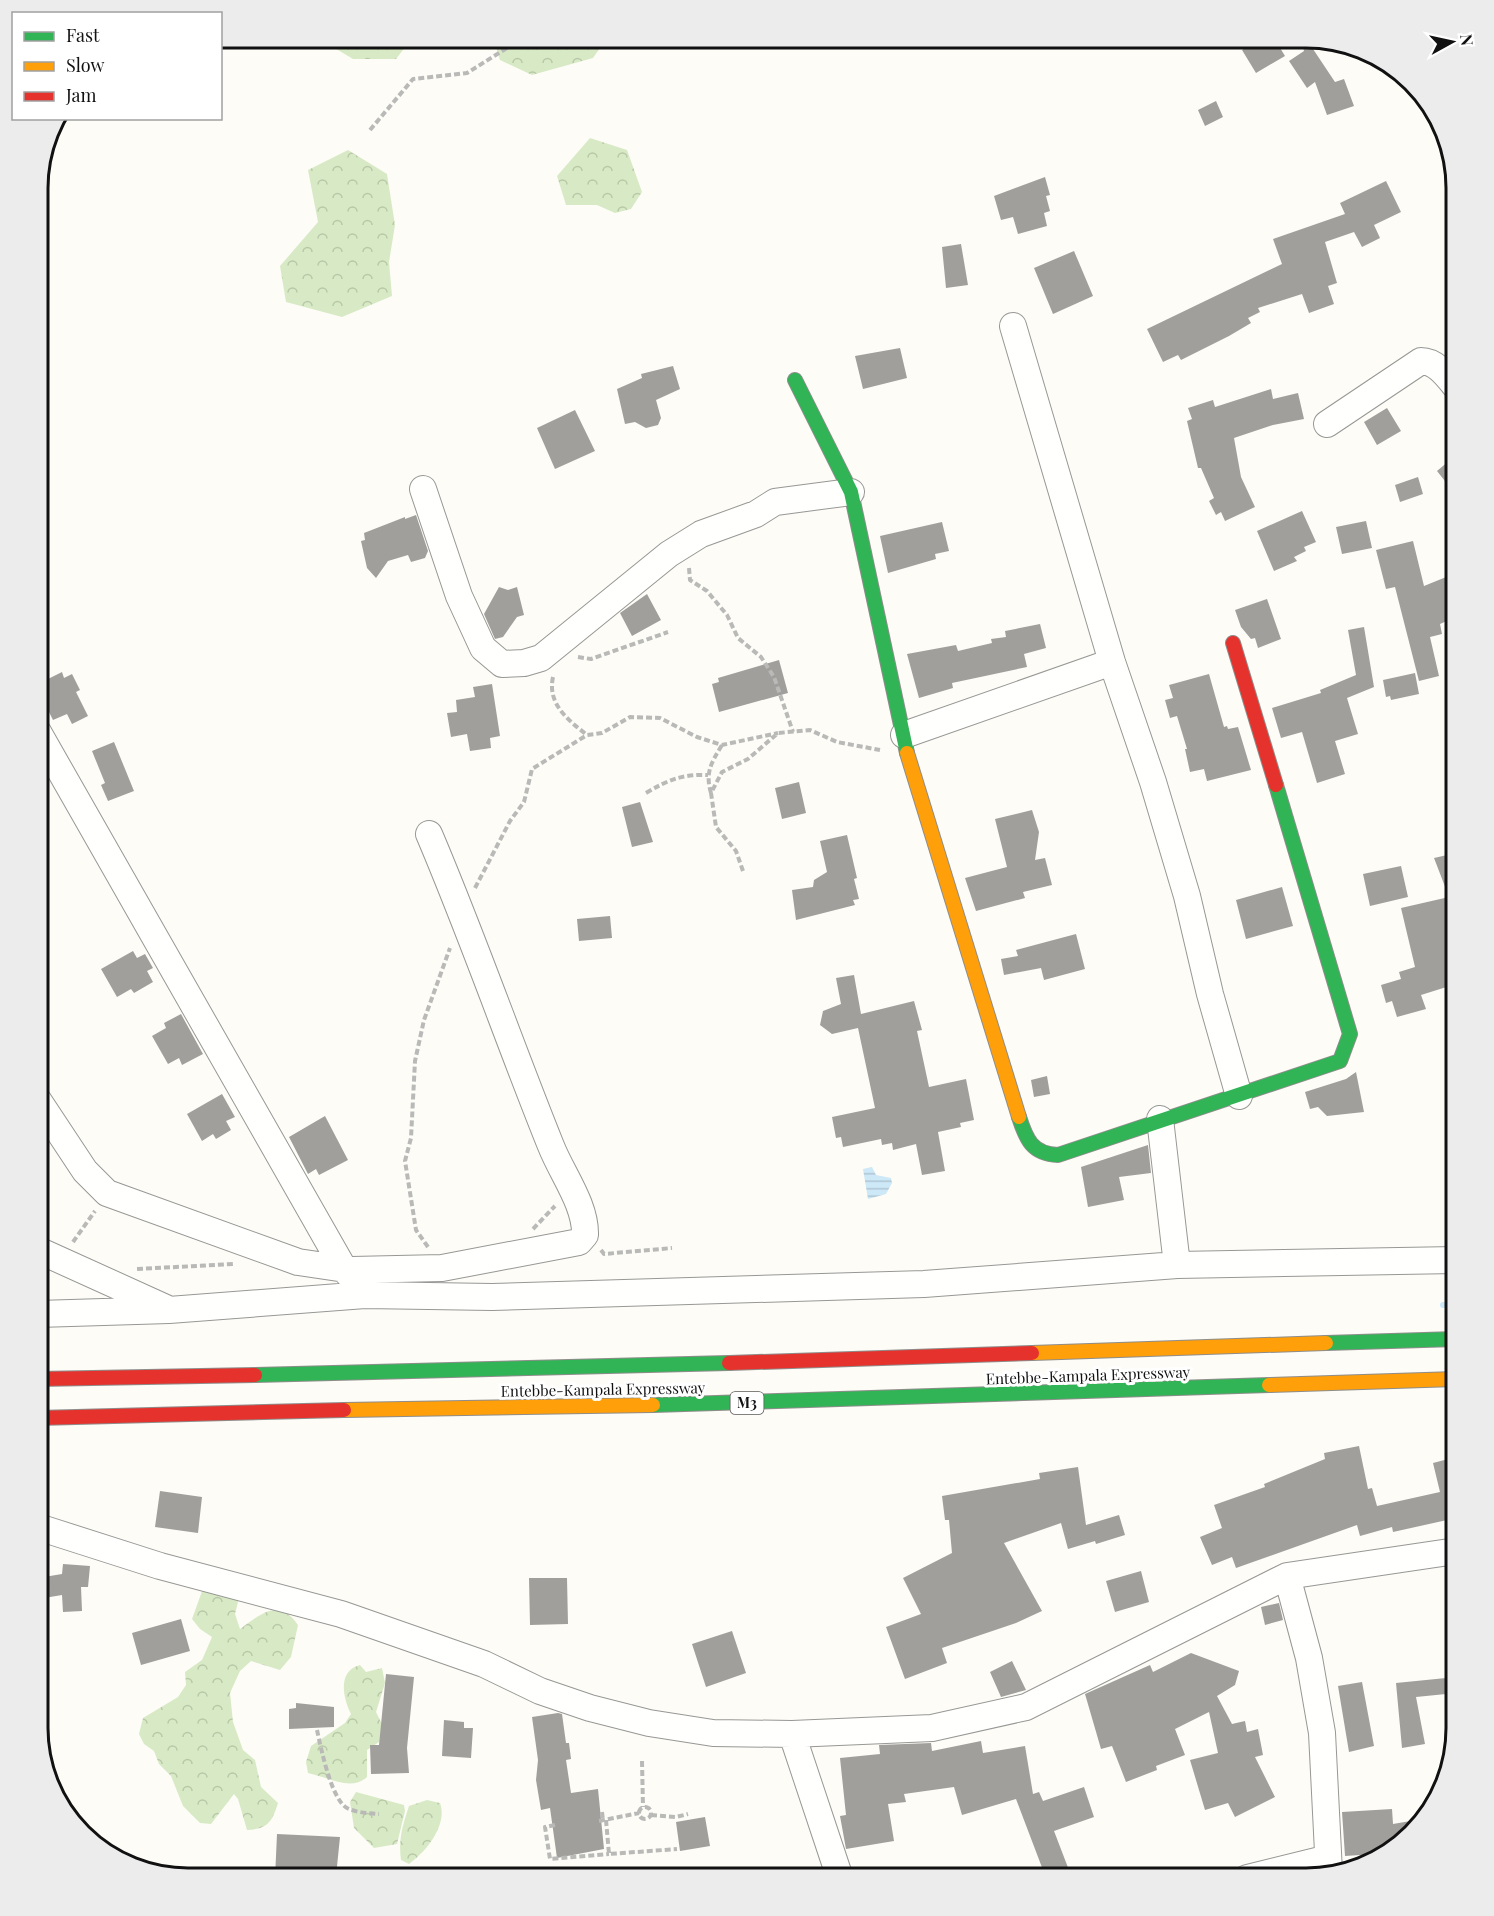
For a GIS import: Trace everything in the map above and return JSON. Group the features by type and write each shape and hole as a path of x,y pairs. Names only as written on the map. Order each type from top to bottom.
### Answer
{"main road":[{"path":"795,380 851,492 906,744 1026,1139 1032,1147 1046,1155 1058,1155 1160,1119 1239,1096 1340,1062 1350,1034 1233,643"},
{"name":"Entebbe-Kampala Expressway","path":"48,1379 617,1367 1446,1339"},
{"name":"Entebbe-Kampala Expressway","path":"48,1418 277,1410 561,1408 1446,1379"}],"street":[{"path":"1013,326 1113,662 1153,782 1187,896 1210,994 1239,1096"},
{"path":"1327,424 1421,361 1428,361 1446,376"},
{"path":"423,489 459,596 483,648 502,664 524,663 541,658 669,554 701,534 756,514 775,502 851,492"},
{"path":"906,744 1113,662"},
{"path":"48,750 344,1269 365,1295"},
{"path":"48,1115 86,1171 107,1193 298,1262 344,1269 442,1268 579,1242 585,1235 582,1212 552,1148 463,913 429,834"},
{"path":"1160,1119 1178,1265"},
{"path":"49,1256 170,1310"},
{"path":"48,1314 170,1310 365,1295 492,1297 924,1284 1178,1265 1446,1260"},
{"path":"48,1530 160,1566 341,1614 484,1664 540,1690 590,1708 650,1723 712,1733 792,1734 932,1728 1026,1707 1287,1576 1446,1552"},
{"path":"1287,1576 1309,1658 1322,1733 1329,1865 1312,1868"},
{"path":"792,1734 837,1868"}],"path":[{"path":"370,130 413,79 467,73 507,48"},
{"path":"688,544 690,580 707,591 727,615 738,638 761,657 774,677 793,732"},
{"path":"573,631 572,655 591,659 668,632"},
{"path":"556,669 552,680 554,701 564,716 587,735"},
{"path":"442,1268 416,1230 405,1161 411,1138 415,1061 424,1020 463,913 483,870 524,802 532,769 587,735 602,733 630,717 660,717 697,737 722,745 778,733 810,730 837,742 906,744"},
{"path":"711,793 722,772 748,759 778,733"},
{"path":"722,745 709,767 708,775 716,826 736,851 744,871"},
{"path":"646,793 671,779 687,774 708,775"},
{"path":"49,1256 107,1193"},
{"path":"519,1253 538,1222 573,1193"},
{"path":"585,1235 604,1254 672,1248"},
{"path":"130,1269 242,1264"},
{"path":"317,1730 334,1788 345,1807 362,1813 379,1814"},
{"path":"602,1821 639,1813 643,1807 640,1774 642,1761"},
{"path":"643,1807 649,1809 651,1815"},
{"path":"602,1812 609,1854"},
{"path":"639,1813 643,1820 651,1815 676,1817 688,1814"},
{"path":"555,1825 545,1827 550,1859 677,1849"}],"green space":[{"path":"335,48 404,48 396,59 353,59"},
{"path":"496,48 600,48 593,58 532,75 500,60"},
{"path":"590,138 627,150 642,192 631,209 615,213 597,205 566,205 557,176"},
{"path":"348,150 387,174 395,225 389,262 392,296 342,317 286,302 280,266 318,222 308,170"},
{"path":"205,1583 239,1598 235,1614 240,1629 255,1618 277,1610 291,1617 298,1625 291,1657 280,1670 251,1661 240,1671 230,1693 233,1722 243,1750 255,1760 261,1787 278,1803 271,1820 260,1828 247,1830 238,1799 234,1794 211,1824 200,1823 183,1806 171,1776 159,1764 154,1751 144,1744 139,1734 143,1718 178,1697 186,1685 185,1672 202,1660 212,1637 200,1629 192,1619"},
{"path":"360,1665 366,1672 382,1668 385,1683 376,1712 388,1736 367,1750 367,1777 361,1781 339,1782 308,1773 306,1762 311,1746 345,1723 351,1714 344,1693 345,1679 353,1668"},
{"path":"356,1792 404,1805 405,1811 397,1844 374,1848 354,1828 350,1802"},
{"path":"427,1800 440,1803 441,1820 434,1837 409,1864 401,1860 400,1853 405,1819 409,1806"}],"water":[{"path":"872,1167 876,1175 891,1178 892,1183 886,1194 868,1199 863,1169"}],"building":[{"path":"1245,48 1280,48 1285,56 1256,73 1242,50"},
{"path":"1303,48 1312,48 1335,82 1344,79 1354,106 1327,115 1315,82 1307,88 1289,61 1304,51"},
{"path":"1216,101 1223,117 1205,126 1198,110"},
{"path":"1045,177 1050,195 1046,196 1050,211 1044,213 1047,226 1018,234 1013,217 1001,220 994,196"},
{"path":"1386,181 1401,212 1374,225 1380,238 1362,247 1354,232 1325,242 1337,283 1328,286 1334,304 1309,313 1302,294 1258,308 1260,312 1248,318 1251,323 1229,336 1181,360 1178,355 1163,362 1147,329 1282,264 1273,239 1345,214 1340,203"},
{"path":"961,244 968,285 946,288 942,247"},
{"path":"1074,251 1093,296 1053,314 1034,268"},
{"path":"900,348 907,378 863,389 855,356"},
{"path":"673,366 680,389 656,400 661,418 658,425 646,428 635,422 625,424 617,389 642,378 641,374"},
{"path":"1271,389 1273,399 1298,393 1304,419 1273,425 1234,438 1241,477 1255,507 1225,521 1221,512 1216,515 1209,501 1214,498 1201,468 1198,468 1187,421 1192,419 1188,408 1213,400 1215,407"},
{"path":"1387,408 1401,431 1377,445 1364,422"},
{"path":"575,410 595,451 555,469 537,428"},
{"path":"1446,463 1446,482 1437,471"},
{"path":"1418,477 1423,494 1400,502 1395,485"},
{"path":"1302,511 1316,542 1304,547 1306,551 1294,557 1297,561 1274,571 1257,531"},
{"path":"416,515 428,551 425,558 411,562 408,555 388,561 376,578 367,568 361,541 365,540 364,533"},
{"path":"1366,521 1372,548 1342,554 1336,527"},
{"path":"942,522 949,551 935,554 936,559 888,573 880,536"},
{"path":"1413,541 1424,586 1446,577 1446,621 1440,624 1442,634 1430,637 1439,676 1419,681 1395,587 1386,589 1376,550"},
{"path":"499,587 508,590 517,587 524,615 517,617 503,637 495,639 484,614"},
{"path":"647,594 661,620 632,636 620,613"},
{"path":"1267,599 1281,639 1258,648 1255,638 1251,639 1241,627 1235,610"},
{"path":"1040,624 1046,648 1024,654 1027,667 952,683 953,688 919,698 907,654 956,645 958,651 992,643 991,639 1006,637 1005,631"},
{"path":"1364,627 1374,687 1347,698 1358,734 1335,741 1345,774 1317,783 1302,732 1281,738 1272,708 1321,693 1320,690 1356,675 1348,630"},
{"path":"779,660 788,693 719,712 712,684 719,682 718,678"},
{"path":"62,672 64,678 72,674 80,690 76,692 88,716 72,724 67,714 53,720 48,710 48,679"},
{"path":"1415,673 1419,694 1391,700 1390,696 1386,697 1383,680"},
{"path":"1209,674 1224,727 1227,726 1228,729 1238,727 1251,770 1207,781 1204,769 1190,772 1185,749 1187,749 1177,716 1170,718 1165,700 1173,698 1169,685"},
{"path":"492,684 500,736 490,738 491,748 470,751 467,734 451,737 447,713 457,712 456,700 475,697 473,687"},
{"path":"114,742 134,791 108,801 101,785 105,783 92,751"},
{"path":"799,782 806,813 782,819 775,788"},
{"path":"640,802 653,842 632,847 622,807"},
{"path":"1032,810 1039,832 1035,860 1045,858 1052,885 1023,892 1025,898 976,911 965,878 1007,867 995,819"},
{"path":"847,835 857,878 854,879 859,899 853,900 855,905 796,920 792,890 813,887 814,880 827,872 820,841"},
{"path":"1446,855 1446,889 1434,858"},
{"path":"1401,866 1408,897 1370,906 1363,874"},
{"path":"1282,887 1293,926 1246,939 1236,900"},
{"path":"1446,898 1446,987 1421,995 1426,1009 1397,1017 1392,1001 1386,1003 1381,985 1401,979 1399,972 1415,967 1401,908"},
{"path":"610,916 612,938 579,941 577,919"},
{"path":"1076,934 1085,969 1044,980 1041,968 1004,975 1001,959 1018,956 1016,950"},
{"path":"133,951 137,958 145,954 153,968 147,971 153,982 134,993 131,989 117,997 101,969"},
{"path":"854,975 861,1014 914,1001 922,1030 917,1031 929,1087 966,1079 974,1120 960,1123 961,1127 938,1132 945,1171 922,1175 916,1144 893,1150 892,1143 882,1145 881,1139 843,1147 841,1137 836,1138 832,1117 875,1108 858,1028 832,1034 820,1025 823,1011 841,1004 836,978"},
{"path":"181,1014 203,1054 182,1065 179,1058 168,1064 152,1036 166,1028 164,1023"},
{"path":"1356,1072 1364,1112 1327,1116 1318,1107 1310,1109 1305,1092 1346,1079"},
{"path":"1047,1076 1050,1094 1034,1097 1031,1080"},
{"path":"222,1094 235,1117 226,1121 231,1130 216,1139 213,1134 202,1141 187,1114"},
{"path":"325,1116 348,1160 319,1175 316,1169 308,1174 289,1137"},
{"path":"1148,1145 1151,1173 1119,1177 1124,1200 1088,1207 1081,1167"},
{"path":"1359,1446 1368,1489 1372,1488 1377,1506 1440,1492 1433,1463 1446,1460 1446,1520 1393,1532 1392,1527 1360,1536 1357,1525 1236,1568 1232,1557 1212,1565 1200,1537 1222,1528 1214,1505 1265,1487 1264,1484 1325,1459 1324,1453"},
{"path":"1078,1467 1086,1525 1119,1515 1125,1535 1096,1544 1095,1541 1068,1549 1061,1523 1004,1543 1042,1611 1016,1623 942,1648 947,1663 905,1679 886,1627 921,1614 903,1578 952,1553 949,1520 945,1520 942,1496 1040,1479 1039,1473"},
{"path":"160,1491 202,1497 198,1533 155,1527"},
{"path":"63,1564 90,1566 88,1587 81,1587 82,1611 63,1612 62,1595 48,1597 48,1576 62,1574"},
{"path":"1141,1571 1149,1602 1115,1612 1106,1581"},
{"path":"529,1578 567,1578 568,1624 530,1625"},
{"path":"1279,1603 1283,1620 1265,1625 1261,1607"},
{"path":"181,1619 190,1651 141,1665 132,1633"},
{"path":"732,1631 746,1673 706,1687 692,1644"},
{"path":"1191,1653 1239,1671 1235,1685 1217,1696 1232,1724 1245,1721 1247,1732 1258,1729 1263,1755 1255,1757 1275,1797 1235,1817 1228,1803 1205,1810 1190,1760 1218,1753 1209,1712 1175,1729 1185,1755 1156,1766 1157,1770 1126,1782 1112,1746 1101,1749 1085,1694 1150,1665 1153,1672"},
{"path":"1012,1661 1026,1690 1001,1697 990,1672"},
{"path":"386,1674 414,1677 407,1748 409,1773 371,1774 370,1745 379,1745"},
{"path":"1446,1678 1446,1694 1416,1697 1425,1744 1402,1748 1396,1683"},
{"path":"1362,1682 1374,1746 1349,1752 1338,1686"},
{"path":"296,1703 334,1707 334,1727 289,1729 289,1709 296,1708"},
{"path":"562,1714 566,1743 569,1743 571,1759 566,1760 571,1793 598,1789 604,1849 557,1858 550,1808 541,1810 536,1780 538,1760 532,1717"},
{"path":"444,1720 464,1722 464,1728 473,1728 471,1758 442,1756"},
{"path":"981,1741 983,1753 1025,1746 1033,1794 1039,1792 1043,1801 1084,1787 1094,1817 1054,1831 1068,1868 1042,1868 1016,1799 962,1815 954,1787 904,1794 906,1802 888,1804 894,1841 846,1849 840,1816 846,1815 840,1758 880,1754 879,1745 931,1743 932,1751"},
{"path":"1392,1809 1393,1824 1410,1821 1384,1844 1368,1854 1345,1856 1342,1812"},
{"path":"705,1817 710,1846 680,1851 676,1822"},
{"path":"277,1834 340,1837 337,1868 275,1868"}],"traffic: fast":[{"path":"795,380 851,492 907,753"},
{"path":"1019,1117 1031,1144 1042,1152 1058,1155 1340,1061 1350,1034 1276,785"},
{"path":"1326,1343 1446,1339"},
{"path":"255,1375 729,1363"},
{"path":"653,1405 1269,1385"}],"traffic: slow":[{"path":"907,753 1019,1117"},
{"path":"1032,1353 1326,1343"},
{"path":"1269,1385 1446,1379"},
{"path":"344,1410 653,1405"}],"traffic: jam":[{"path":"1233,643 1276,785"},
{"path":"729,1363 1032,1353"},
{"path":"48,1379 255,1375"},
{"path":"48,1418 344,1410"}]}
